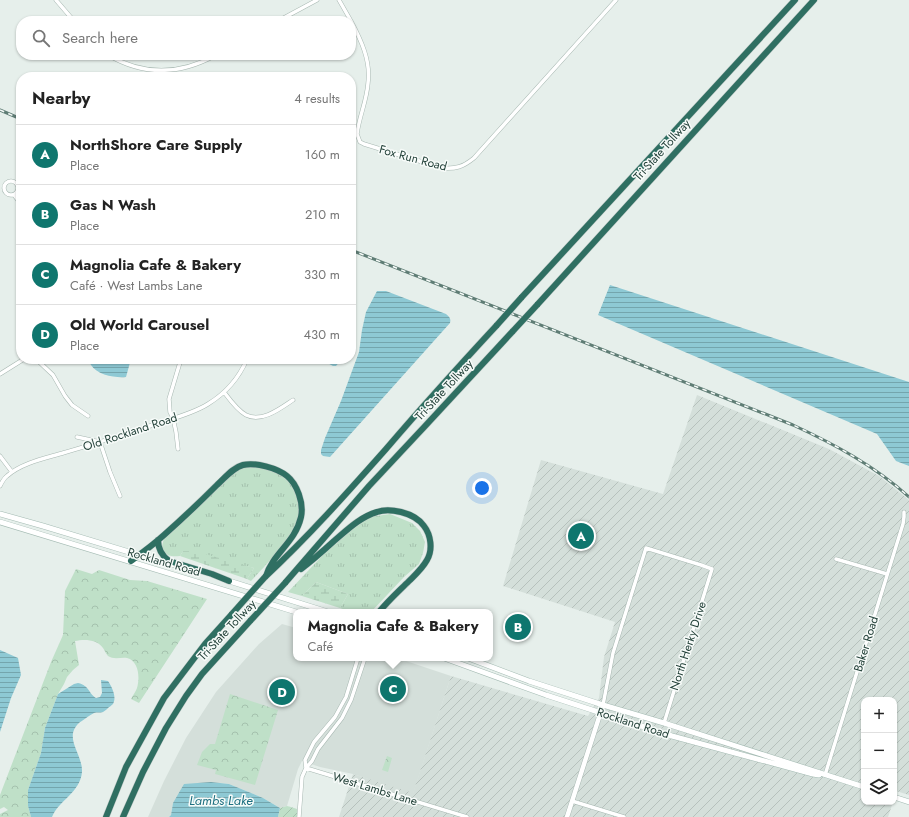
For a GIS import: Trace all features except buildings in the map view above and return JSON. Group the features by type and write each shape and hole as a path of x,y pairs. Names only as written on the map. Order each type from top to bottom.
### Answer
{"highway":[{"name":"Tri-State Tollway","path":"106,817 126,767 164,698 205,644 265,577 336,505 445,381 795,0"},
{"name":"Tri-State Tollway","path":"123,817 143,772 166,728 202,674 291,577 369,486 513,331 814,0"},
{"path":"131,562 158,540 217,486 229,472 243,466 256,465 270,467 284,473 291,479 298,492 302,508 300,520 294,534 268,568 265,577"},
{"path":"291,577 349,528 366,516 377,511 392,510 405,513 424,525 430,540 430,554 428,560 422,568 381,609"},
{"path":"158,540 159,549 163,556 169,561 212,574 229,581"}],"main road":[{"name":"Rockland Road","path":"0,514 229,581 318,609"},
{"name":"Rockland Road","path":"0,522 293,611"},
{"name":"Rockland Road","path":"452,661 600,713 699,744 813,774 825,775"},
{"name":"Rockland Road","path":"476,661 529,681 861,786"},
{"path":"897,798 909,802"}],"street":[{"path":"56,0 70,16"},
{"path":"287,16 317,0"},
{"name":"Fox Run Road","path":"339,0 348,16"},
{"name":"Fox Run Road","path":"356,30 365,53 369,82 357,134 360,142 442,168 450,168 462,166 474,158 616,0"},
{"path":"118,60 140,68 168,71 188,67 206,60"},
{"path":"14,195 7,195 2,186 10,181 15,182 16,184"},
{"path":"0,374 16,364"},
{"path":"41,364 53,375 72,405 88,416"},
{"path":"178,449 173,418 170,412 169,399 180,364"},
{"name":"Old Rockland Road","path":"0,486 6,476 17,468 38,460 100,442 173,418 207,405 230,387 245,364"},
{"path":"224,392 239,410 246,415 254,417 264,416 276,412 293,400"},
{"path":"77,437 100,442 120,496"},
{"path":"0,456 12,472"},
{"name":"Baker Road","path":"825,775 903,524 904,512"},
{"name":"North Herky Drive","path":"603,705 613,653 646,548 701,564 712,569 664,724"},
{"path":"836,559 887,574"},
{"path":"306,768 305,760 314,742 335,717 344,700 357,661"},
{"path":"299,817 302,777 318,749 342,718 350,702 364,661"},
{"path":"353,672 360,674"},
{"path":"344,700 350,702"},
{"path":"567,817 603,705"},
{"path":"331,722 336,726"},
{"name":"West Lambs Lane","path":"306,768 467,817"},
{"path":"572,801 624,817"}],"shaded area":[{"path":"697,395 829,449 879,476 909,500 909,795 897,791 897,697 861,697 861,805 892,805 888,817 339,817 353,774 413,793 451,676 588,716 599,698 604,657 615,622 503,586 541,460 663,494"},
{"path":"282,624 293,627 293,661 406,661 451,676 413,794 353,774 320,767 302,761 298,769 287,806 280,808 263,798 229,784 211,782 202,784 173,803 171,815 169,817 148,817 186,738 216,692 259,644"}],"green space":[{"path":"243,467 271,468 291,480 300,507 299,516 295,526 282,547 251,581 247,579 254,568 183,551 180,556 170,556 163,551 162,546 165,534 231,473"},
{"path":"390,514 412,523 420,531 425,542 419,564 404,577 374,609 340,608 348,594 316,582 302,596 288,592 324,554 353,529 370,517"},
{"path":"183,551 195,551 254,568 247,579 180,556"},
{"path":"76,569 92,574 99,570 130,580 147,581 207,599 139,703 131,699 137,688 138,670 131,660 127,658 115,658 108,656 103,648 94,641 75,641 79,665 67,677 58,694 45,728 41,753 28,790 28,806 31,817 0,817 0,814 8,810 4,807 0,809 0,795 51,662 63,635 65,591"},
{"path":"316,582 348,594 340,608 302,596"},
{"path":"230,694 278,710 255,785 215,774 216,770 197,765 202,752 210,744 215,744"},
{"path":"387,756 392,758 388,772 382,770"},
{"path":"287,806 297,809 297,817 278,817 280,808"}],"water":[{"path":"610,285 909,382 909,466 896,461 877,434 598,315"},
{"path":"377,291 386,291 446,314 450,318 450,323 330,457 323,456 321,454 321,450 325,438 355,364 356,364 366,312"},
{"path":"91,364 130,364 126,377 107,375 97,371"},
{"path":"329,364 338,364 336,366"},
{"path":"0,650 18,658 21,675 11,698 0,732"},
{"path":"101,680 108,681 110,683 114,692 114,701 113,704 104,711 95,713 79,723 75,729 73,740 82,765 82,772 77,786 59,806 52,817 31,817 28,806 28,790 41,753 45,728 58,694 78,683 85,686 96,698 100,697 102,693"},
{"name":"Lambs Lake","path":"211,782 229,784 263,798 280,808 278,817 169,817 171,815 173,803 184,784"}],"railway":[{"path":"0,110 16,117"},
{"path":"356,252 793,425 854,456 882,475 909,497"}],"place":[{"name":"NorthShore Care Supply","path":"581,536"},
{"name":"Gas N Wash","path":"518,627"},
{"name":"Magnolia Cafe & Bakery","path":"393,689"},
{"name":"Old World Carousel","path":"282,692"}]}
